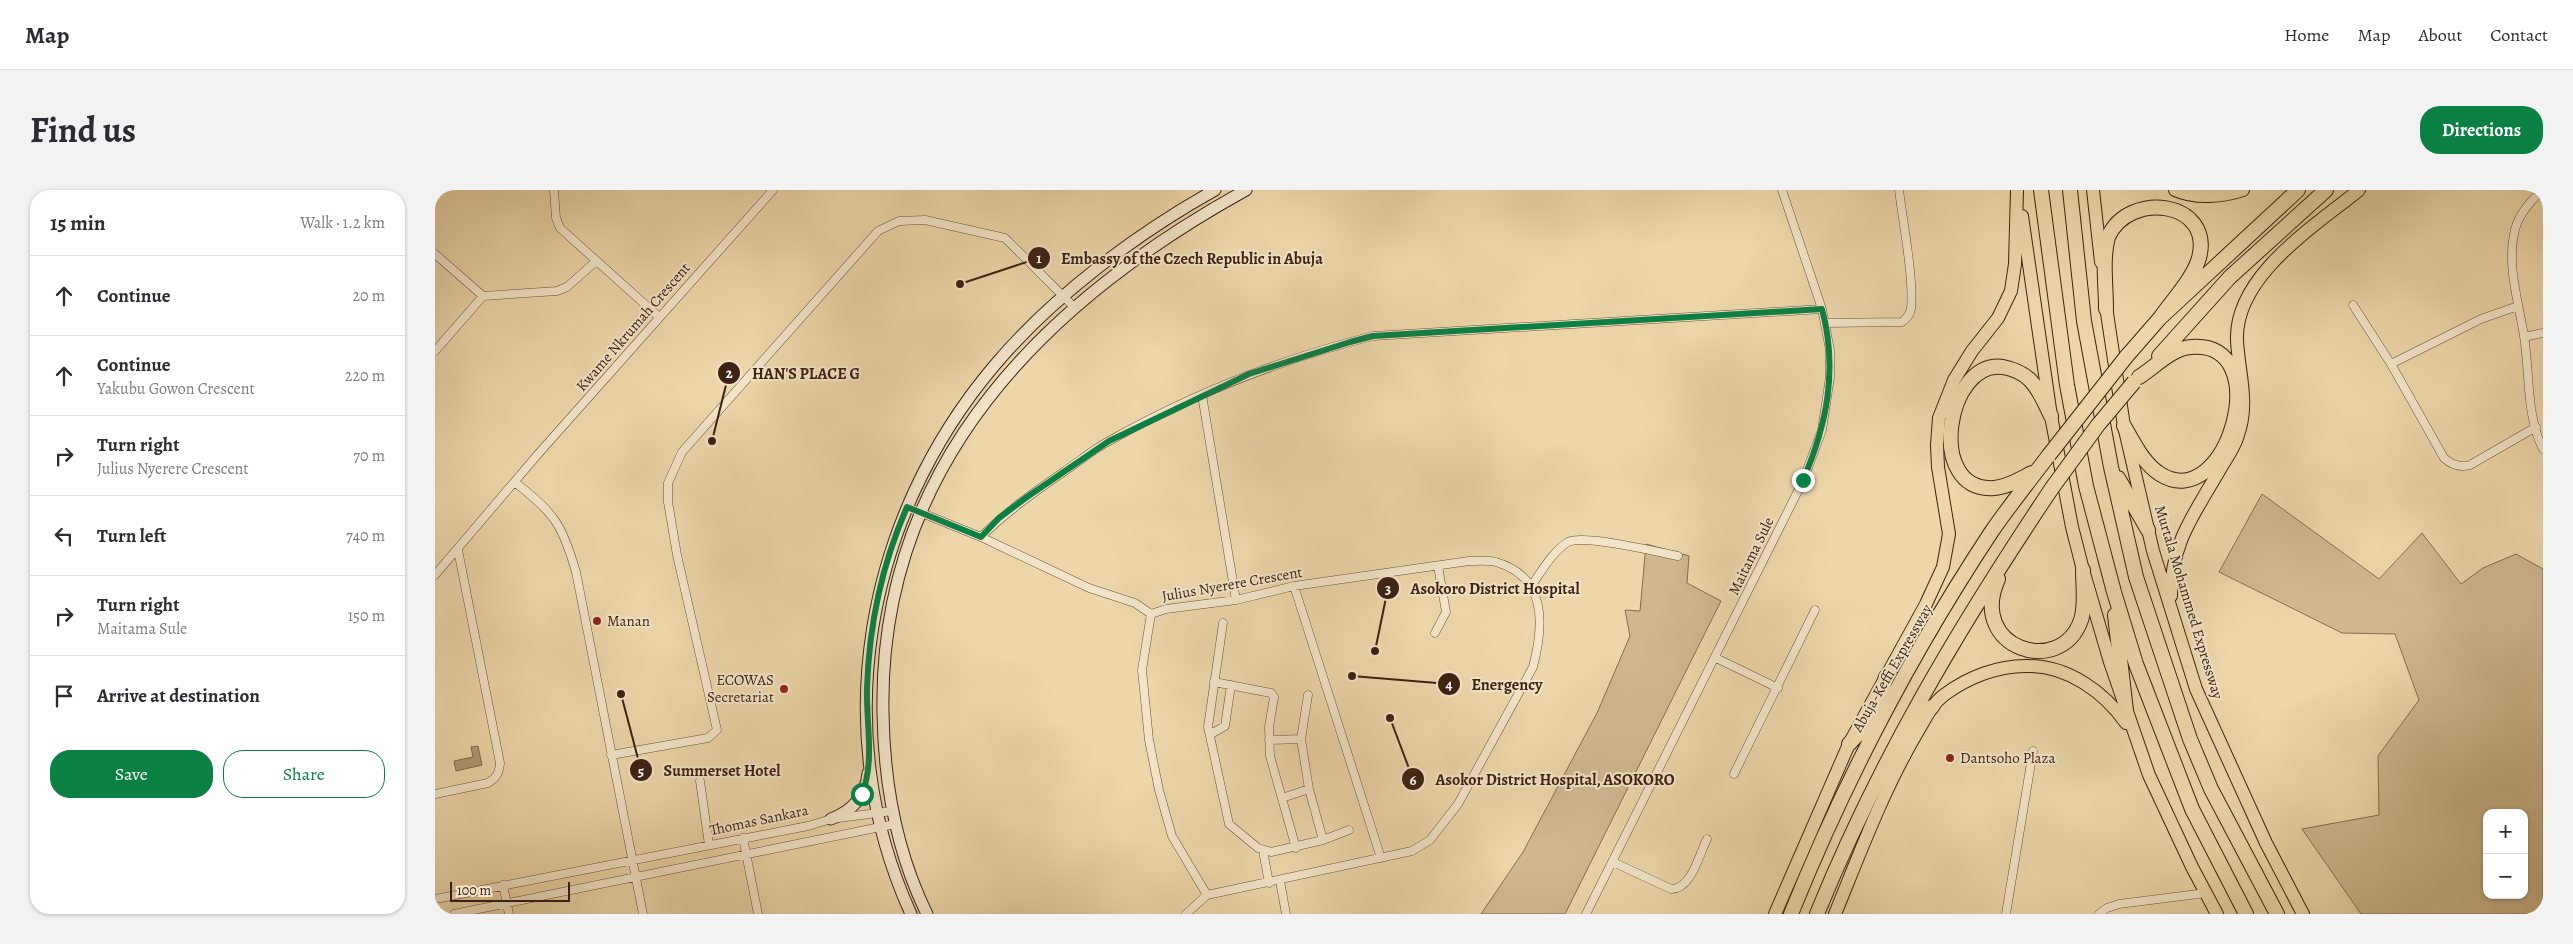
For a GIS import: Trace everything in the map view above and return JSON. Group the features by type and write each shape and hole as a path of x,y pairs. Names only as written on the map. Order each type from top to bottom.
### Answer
{"highway":[{"path":"2018,190 2051,416 2072,527 2083,570 2126,711 2149,775 2217,914"},
{"name":"Abuja-Keffi Expressway","path":"1775,914 1849,744 1926,604 1943,567 1949,534 1938,467 1939,418 1954,380 1972,352 1998,318 2011,291 2015,264 2018,190"},
{"path":"2041,190 2069,395 2086,486 2113,592 2136,664 2192,809 2247,914"},
{"path":"2070,190 2084,321 2111,467 2136,577 2190,739 2211,789 2277,914"},
{"name":"Murtala Mohammed Expressway","path":"2093,190 2124,426 2148,530 2203,707 2266,843 2303,914"},
{"path":"2175,190 2205,195 2229,195 2243,190"},
{"path":"2160,318 2298,190"},
{"path":"2171,606 2171,580 2177,548 2184,530 2236,440 2243,420 2245,399 2237,341 2238,325 2243,308 2251,291 2276,260 2359,190"},
{"path":"1817,914 1849,840 1916,704 2013,546 2052,488 2099,425 2137,380 2230,278 2327,192"},
{"path":"2107,308 2106,254 2112,229 2124,209 2139,201 2156,199 2172,204 2187,213 2196,226 2201,242 2196,266 2160,318"},
{"name":"Abuja-Keffi Expressway","path":"1791,914 1833,814 1866,746 1993,530 2037,470 2126,357 2160,318"},
{"path":"2124,426 2145,461 2160,474 2180,479 2205,472 2221,451 2235,421 2237,396 2233,371 2226,360 2215,352 2202,347 2180,350 2137,380"},
{"path":"2037,470 2013,483 1993,488 1980,487 1960,474 1953,460 1950,445 1956,409 1963,390 1972,378 1986,369 1998,366 2021,372 2029,379 2037,389 2051,416"},
{"path":"2111,467 2148,530"},
{"path":"2013,546 1994,588 1991,603 1992,617 1998,630 2008,641 2021,648 2043,650 2056,647 2069,638 2081,621 2083,570"},
{"path":"2113,592 2126,711"},
{"path":"1895,744 1944,695 1967,681 1995,669 2015,666 2039,666 2083,682 2101,694 2118,712 2135,735"},
{"path":"1866,746 1885,677"},
{"path":"1849,744 1896,694"},
{"path":"1903,756 1916,704"},
{"path":"1835,914 1903,756 1932,707"}],"main road":[{"path":"927,914 909,873 895,824 883,740 884,659 899,575 907,545 921,513 946,464 989,397 1032,347 1074,307 1136,258 1217,206 1246,190"},
{"path":"911,914 880,827 869,766 867,726 870,647 877,599 888,556 907,507 939,446 976,388 1020,336 1064,296 1140,237 1211,191"},
{"path":"831,819 853,807 862,794 868,780 869,766"}],"street":[{"path":"553,190 556,218 560,228 595,262 659,317"},
{"name":"Kwame Nkrumah Crescent","path":"435,575 659,317 773,190"},
{"name":"Maitama Sule","path":"1586,914 1716,658 1815,454 1822,430 1830,377 1830,350 1826,323 1782,190"},
{"path":"1826,323 1902,322 1909,316 1909,276 1899,190"},
{"path":"2543,190 2522,213 2513,236 2512,256 2536,427 2543,449"},
{"path":"1211,191 1217,206"},
{"path":"611,755 708,738 715,734 716,724 677,555 668,502 668,483 681,452 878,231 888,225 909,220 925,220 1005,238 1074,307"},
{"path":"435,254 483,296"},
{"path":"435,351 483,296 557,291 567,287 595,262"},
{"path":"2353,305 2391,364 2444,458 2451,463 2463,467 2470,465 2536,427"},
{"path":"2391,364 2481,319 2518,306"},
{"path":"981,537 999,518 1090,452 1202,395 1249,374 1373,336 1822,309"},
{"path":"2524,337 2543,333"},
{"path":"1202,395 1236,600"},
{"path":"516,483 546,507 567,541 576,572 643,914"},
{"name":"Julius Nyerere Crescent","path":"907,507 981,537 1089,588 1135,604 1151,614 1165,610 1236,600 1294,586 1469,561 1495,561 1513,570 1531,586"},
{"path":"1186,914 1207,894 1280,881 1412,851 1430,840 1458,804 1533,667 1539,644 1540,619 1539,601 1531,586 1555,553 1570,541 1590,540 1678,556"},
{"path":"435,794 488,783 496,779 500,762 458,550"},
{"path":"1435,633 1446,612 1438,566"},
{"path":"1294,586 1381,858"},
{"path":"1735,774 1815,610"},
{"path":"1151,614 1142,670 1149,740 1159,790 1171,836 1207,894"},
{"path":"1223,623 1208,727 1229,824 1263,851 1269,883"},
{"path":"1716,658 1778,688"},
{"path":"1214,682 1271,693 1274,697 1269,740 1270,756 1296,848"},
{"path":"1211,734 1225,726 1231,685"},
{"path":"1309,695 1301,739 1309,789 1323,840"},
{"path":"1269,740 1301,739"},
{"path":"2006,914 2033,751"},
{"path":"701,781 709,845"},
{"path":"1282,798 1309,789"},
{"name":"Thomas Sankara","path":"435,899 808,826 831,819 892,811"},
{"path":"453,914 895,824"},
{"path":"1263,851 1296,848 1349,830"},
{"path":"743,838 758,914"},
{"path":"1613,862 1677,890 1688,879 1707,839"},
{"path":"1280,881 1286,914"},
{"path":"503,886 509,914"},
{"path":"2099,914 2107,908 2119,904 2206,893"}],"shaded area":[{"path":"2262,494 2379,579 2422,533 2461,584 2483,568 2516,554 2543,569 2543,914 2361,914 2302,829 2379,815 2378,756 2419,700 2395,634 2342,633 2219,572"},
{"path":"1646,544 1689,556 1687,583 1721,601 1565,914 1481,914 1523,852 1597,713 1630,636 1625,610 1640,611"},
{"path":"478,746 482,765 456,771 454,761 473,757 471,747"}],"place":[{"name":"Embassy of the Czech Republic in Abuja","path":"960,284"},
{"name":"HAN'S PLACE G","path":"712,441"},
{"name":"Manan","path":"597,621"},
{"name":"Asokoro District Hospital","path":"1375,651"},
{"name":"Energency","path":"1352,676"},
{"name":"ECOWAS Secretariat","path":"784,689"},
{"name":"Summerset Hotel","path":"621,694"},
{"name":"Asokor District Hospital, ASOKORO","path":"1390,718"},
{"name":"Dantsoho Plaza","path":"1950,758"}],"route":[{"path":"862,794 868,780 867,688 870,647 877,599 888,556 907,507 981,537 999,518 1079,462 1090,452 1202,395 1249,374 1373,336 1822,309 1830,350 1830,377 1822,430 1815,454 1803,480"}]}
